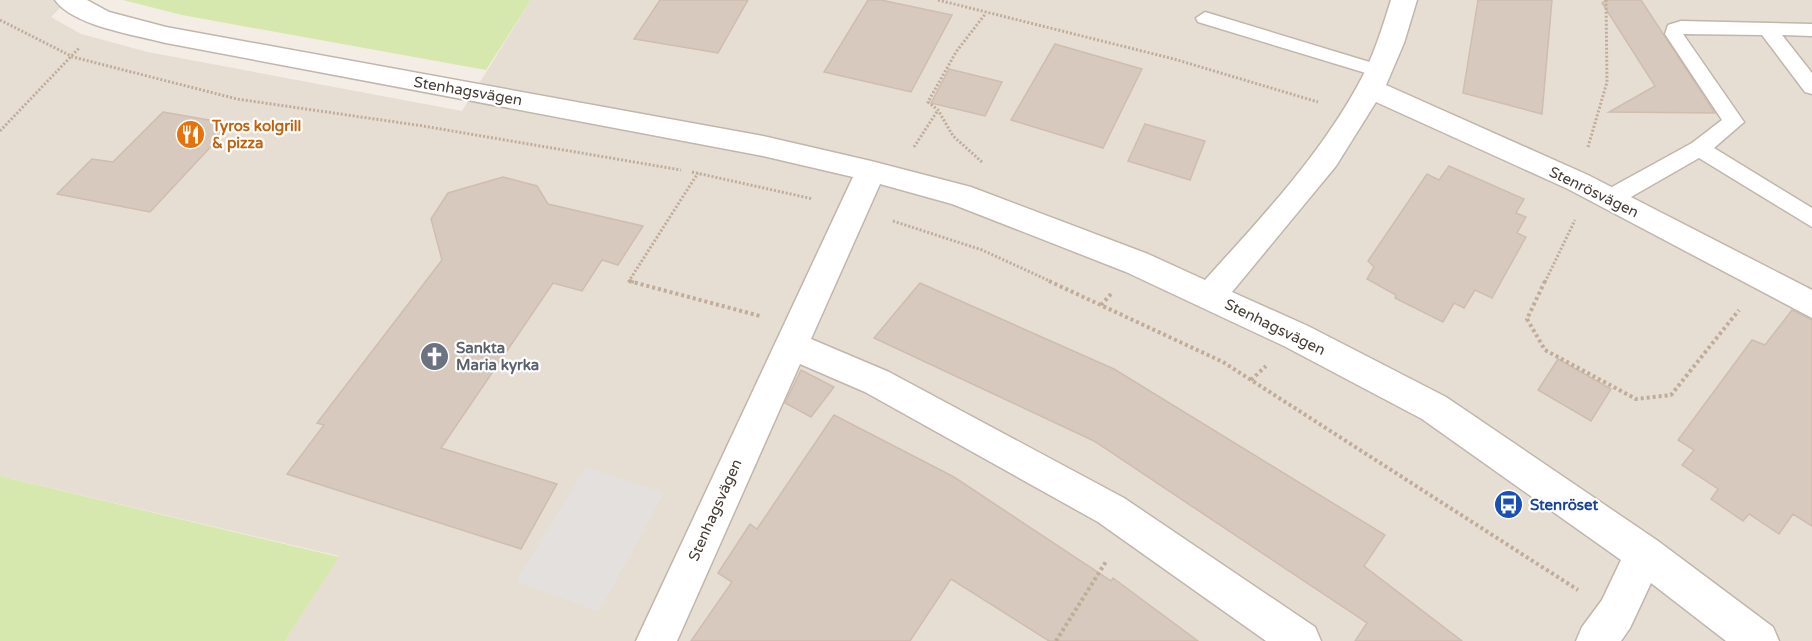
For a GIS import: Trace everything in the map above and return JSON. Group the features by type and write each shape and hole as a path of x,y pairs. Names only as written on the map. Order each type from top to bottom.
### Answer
{"street":[{"name":"Stenhagsvägen","path":"68,0 100,18 166,35 763,146 872,171 960,195 1137,263 1296,336 1434,408 1644,554 1760,641"},
{"path":"1210,296 1326,162 1375,80 1398,24 1404,0"},
{"name":"Stenrösvägen","path":"1375,80 1578,182 1812,305"},
{"name":"Stenhagsvägen","path":"656,641 794,336 872,171"},
{"path":"794,336 993,444 1130,524 1301,641"},
{"path":"1596,641 1616,614 1644,554"}],"lane":[{"path":"1205,18 1375,80"},
{"path":"1609,199 1699,148 1734,122 1674,34 1675,29 1681,27 1812,30"},
{"path":"1767,29 1812,87"},
{"path":"1699,148 1812,219"}],"path":[{"path":"938,0 1174,59 1329,105"},
{"path":"1606,0 1607,82 1578,182 1581,208 1527,319 1545,350 1636,399 1671,395 1741,308"},
{"path":"983,163 953,136 938,110 928,102 956,52 986,13"},
{"path":"0,131 73,57"},
{"path":"698,173 629,281 794,336"},
{"path":"1056,641 1130,524"}],"shaded area":[{"path":"0,0 68,0 51,17 81,34 148,52 462,111 531,0 1812,0 1812,641 285,641 339,556 0,476"},
{"path":"586,467 664,493 599,612 516,581"}],"green space":[{"path":"123,0 531,0 486,70 182,15"},
{"path":"0,476 339,557 285,641 0,641"}],"building":[{"path":"660,0 748,0 718,53 634,39"},
{"path":"868,0 881,0 952,15 911,92 824,72"},
{"path":"1478,0 1552,0 1542,114 1463,93"},
{"path":"1606,0 1641,0 1715,113 1609,112 1655,86 1602,3"},
{"path":"1055,44 1142,69 1103,148 1011,120"},
{"path":"949,69 1002,82 985,116 931,103"},
{"path":"163,112 232,124 150,212 57,194 92,159 113,162"},
{"path":"1145,124 1205,141 1190,180 1128,161"},
{"path":"1449,166 1524,199 1516,213 1526,217 1517,233 1526,237 1492,298 1475,290 1464,308 1454,303 1443,322 1395,298 1396,295 1367,279 1374,267 1368,261 1427,174 1439,180"},
{"name":"Sankta Maria kyrka","path":"503,177 537,186 548,204 643,226 618,265 602,260 582,291 553,283 441,448 557,484 521,549 287,474 324,425 317,423 442,260 431,219 448,193"},
{"path":"920,283 1114,369 1385,535 1364,566 1462,641 1355,641 1367,623 1094,441 874,338"},
{"path":"1792,310 1812,320 1812,526 1793,514 1779,534 1749,514 1743,521 1711,499 1718,489 1682,465 1694,450 1678,440 1752,340 1765,345"},
{"path":"1558,359 1611,389 1591,421 1538,390"},
{"path":"801,370 834,387 811,417 785,403"},
{"path":"834,415 954,477 1111,581 1113,578 1198,641 1049,641 951,579 910,641 691,641 732,582 718,573 750,524 757,529"}],"place":[{"name":"Tyros kolgrill & pizza","path":"191,135"},
{"name":"Sankta Maria kyrka","path":"435,357"},
{"name":"Stenröset","path":"1509,505"}]}
